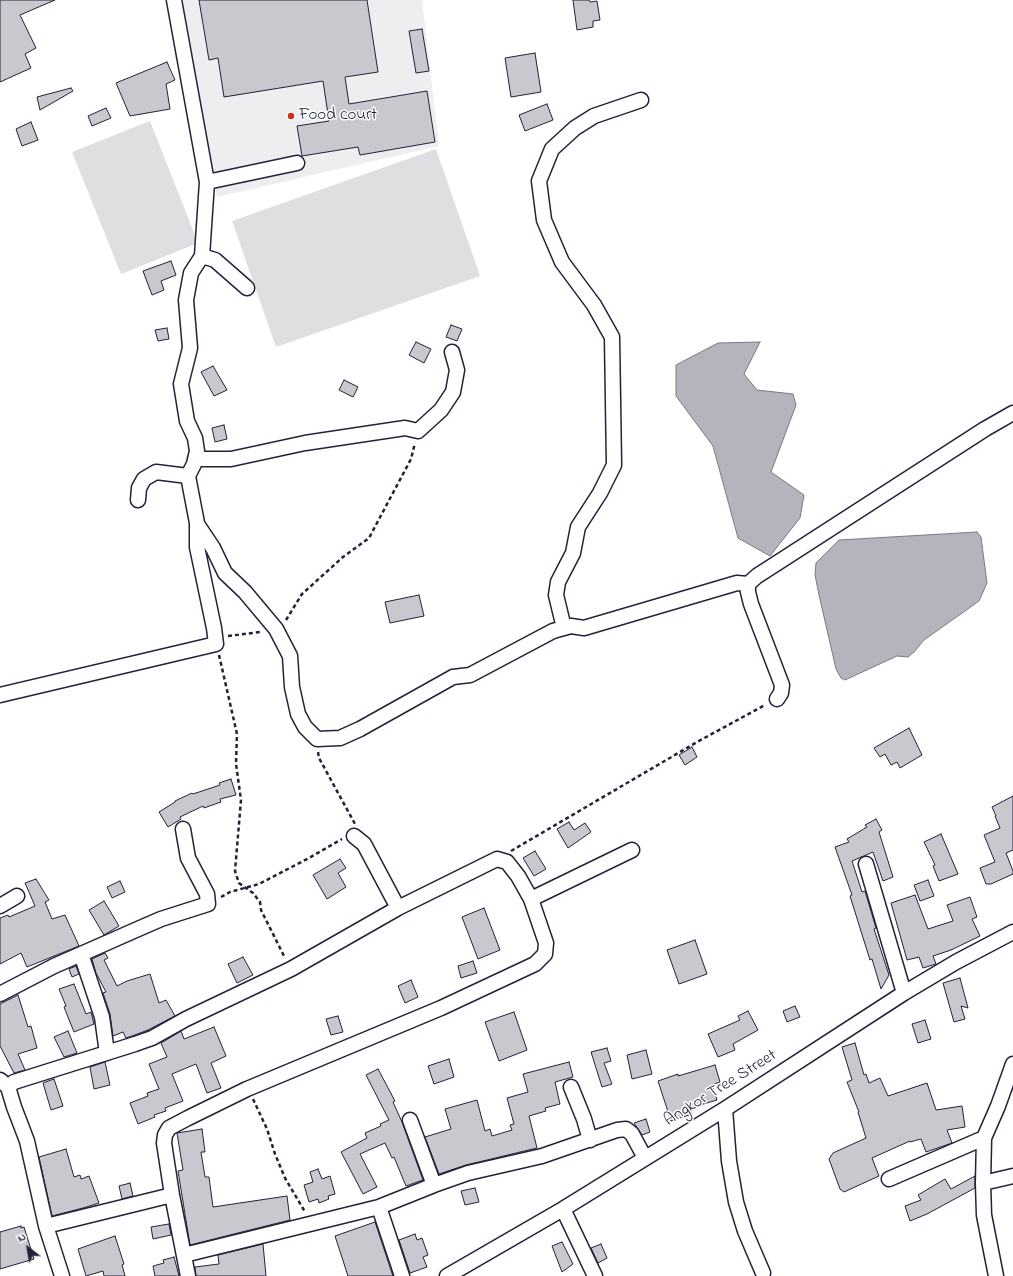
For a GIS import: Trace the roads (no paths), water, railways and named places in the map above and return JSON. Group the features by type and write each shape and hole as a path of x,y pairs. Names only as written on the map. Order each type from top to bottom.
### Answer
{"street":[{"path":"0,695 216,641 197,547 197,523 188,476 197,451 195,438 187,421 181,384 190,348 186,300 191,273 202,256 208,182 174,0"},
{"path":"564,628 556,595 558,582 573,554 578,527 600,493 614,465 612,337 594,305 562,262 544,220 539,182 552,149 575,128 594,116 641,100"},
{"path":"208,182 297,163"},
{"path":"202,256 215,260 247,288"},
{"path":"195,459 231,459 305,443 405,428 418,431 441,410 453,392 457,370 452,352"},
{"path":"777,699 781,693 782,685 751,604 748,584 756,576 984,429 1013,413"},
{"path":"138,500 139,488 144,479 156,472 188,476"},
{"path":"197,523 213,548 225,573 245,592 276,629 290,656 292,687 298,714 305,727 317,739 340,738 360,729 453,678 470,675 553,631 571,626 584,628 737,583 748,584"},
{"path":"0,994 81,954 161,919 208,904 207,894 188,858 183,829"},
{"path":"354,836 364,844 398,908"},
{"path":"531,899 632,850"},
{"path":"62,1276 46,1226 27,1141 4,1083 14,1082 152,1038 186,1019 291,969 398,908 497,859 507,862 518,876 531,899 546,943 546,954 535,964 441,1008 247,1089 169,1128 165,1135 164,1143 172,1195 188,1276"},
{"path":"866,864 904,993"},
{"path":"0,906 17,896"},
{"name":"Angkor Tree Street","path":"447,1276 563,1209 725,1109 904,993 956,962 1013,932"},
{"path":"81,954 102,1017 107,1053"},
{"path":"996,1276 984,1215 984,1138 998,1106 1013,1064"},
{"path":"571,1087 584,1119 590,1140"},
{"path":"725,1109 729,1161 736,1202 745,1231 762,1273"},
{"path":"410,1120 434,1185"},
{"path":"184,1255 379,1207 468,1173 542,1156 617,1130 626,1129 632,1134 644,1158"},
{"path":"889,1179 984,1138"},
{"path":"983,1183 1013,1176"},
{"path":"46,1226 172,1195"},
{"path":"379,1207 402,1276"},
{"path":"563,1209 595,1276"}],"place":[{"name":"Food court","path":"291,116"}]}
